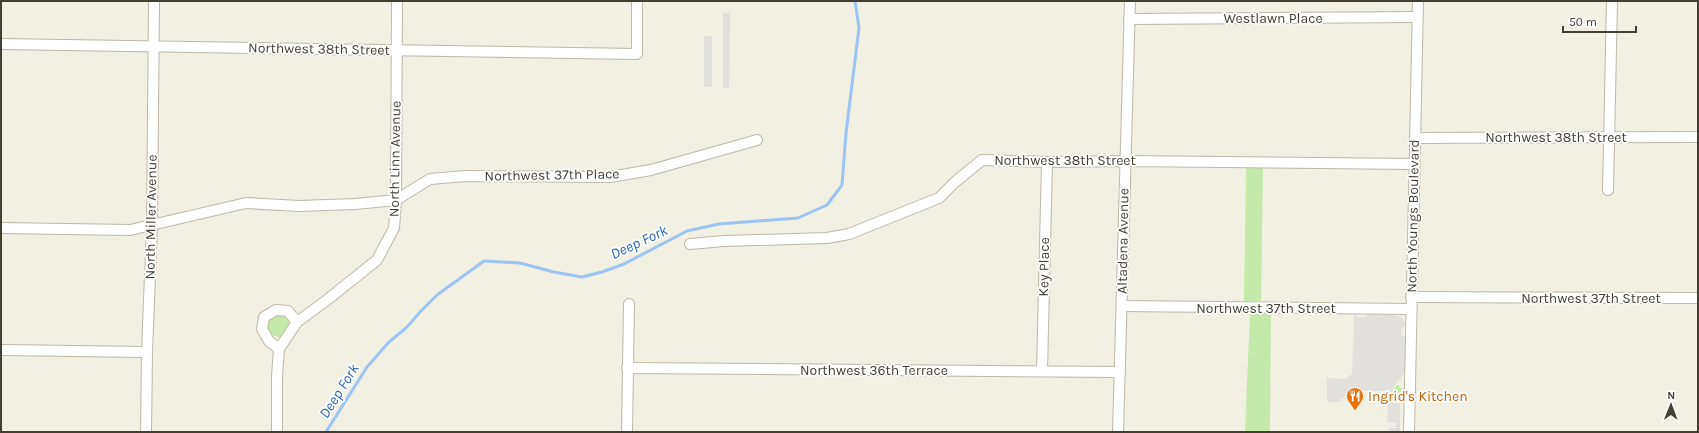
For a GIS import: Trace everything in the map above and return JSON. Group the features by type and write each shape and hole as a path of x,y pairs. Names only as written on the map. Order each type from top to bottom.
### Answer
{"street":[{"name":"North Miller Avenue","path":"146,432 147,352 152,225 154,1"},
{"name":"North Linn Avenue","path":"277,432 277,376 279,349 296,322 328,300 377,260 394,228 396,200 397,1"},
{"name":"Northwest 38th Street","path":"1,44 153,45 396,51 637,54 637,1"},
{"name":"Altadena Avenue","path":"1118,432 1130,1"},
{"name":"North Youngs Boulevard","path":"1409,432 1418,1"},
{"path":"1608,190 1612,1"},
{"name":"Westlawn Place","path":"1129,19 1417,17"},
{"name":"Northwest 38th Street","path":"1415,138 1698,137"},
{"name":"Northwest 37th Place","path":"396,200 430,179 465,176 610,177 651,170 757,140"},
{"name":"Northwest 38th Street","path":"690,244 724,241 827,238 849,234 939,198 955,182 982,160 1047,162 1125,161 1414,164"},
{"name":"Key Place","path":"1042,372 1047,162"},
{"path":"1,228 130,230 246,203 299,206 355,204 396,200"},
{"name":"Northwest 37th Street","path":"1411,297 1698,298"},
{"path":"627,432 629,304"},
{"name":"Northwest 37th Street","path":"1122,306 1411,309"},
{"path":"279,349 269,341 262,329 264,317 276,310 288,311 296,322"},
{"path":"1,350 147,352"},
{"name":"Northwest 36th Terrace","path":"627,368 1120,372"}],"green space":[{"path":"1246,168 1263,168 1261,301 1244,301"},
{"path":"1250,313 1271,313 1270,432 1245,432"},
{"path":"278,314 286,316 290,324 281,337 274,336 268,330 267,324 267,321"},
{"path":"1398,385 1403,390 1403,397 1401,400 1387,401 1387,392 1392,391"}],"shaded area":[{"path":"723,13 730,13 729,88 723,88"},
{"path":"704,36 712,36 712,87 704,87"},
{"path":"1354,314 1359,317 1365,317 1368,314 1396,315 1402,317 1405,324 1401,333 1405,338 1404,373 1391,391 1352,391 1352,394 1345,394 1344,398 1341,399 1341,402 1327,402 1327,378 1345,379 1352,374"},
{"path":"1388,403 1400,403 1400,432 1389,431 1389,428 1396,428 1396,423 1387,422"}],"waterway":[{"name":"Deep Fork","path":"326,432 367,367 388,343 407,327 437,295 484,261 520,263 554,272 582,277 624,264 687,231 719,224 798,218 827,205 842,185 846,133 859,28 855,1"}],"place":[{"name":"Ingrid's Kitchen","path":"1355,411"}]}
